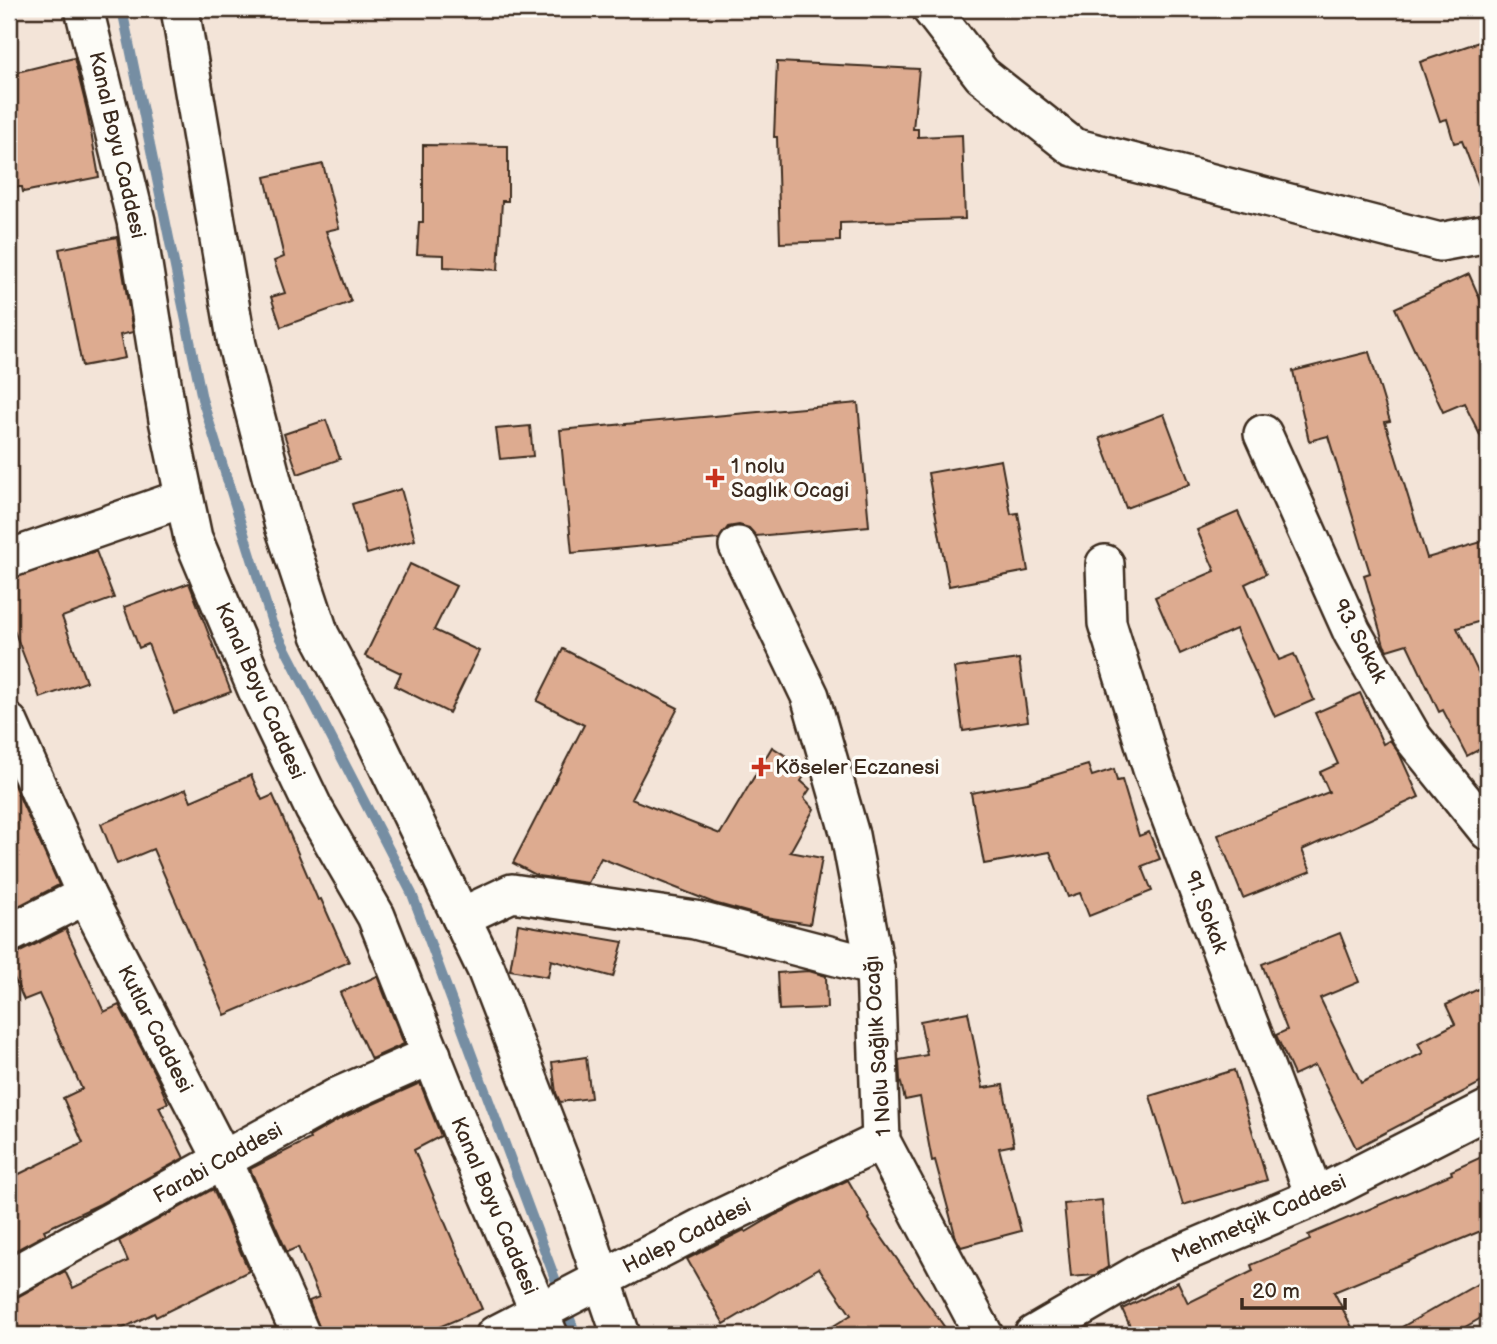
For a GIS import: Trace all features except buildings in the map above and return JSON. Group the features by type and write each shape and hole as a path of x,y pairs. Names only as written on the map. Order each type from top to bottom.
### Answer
{"street":[{"name":"Kanal Boyu Caddesi","path":"84,9 136,221 168,420 193,538 257,690 314,809 376,916 544,1324"},
{"path":"180,9 237,345 284,526 320,635 370,731 491,981 573,1194 621,1335"},
{"path":"931,9 982,75 1073,147 1440,242 1488,234"},
{"name":"93. Sokak","path":"1263,434 1352,632 1413,738 1488,831"},
{"path":"9,559 184,498"},
{"name":"1 Nolu Sağlık Ocağı","path":"738,546 810,696 850,835 875,967 881,1141 984,1335"},
{"name":"91. Sokak","path":"1105,564 1107,623 1152,769 1315,1197"},
{"name":"Kutlar Caddesi","path":"9,723 86,895 223,1160 301,1335"},
{"path":"461,917 512,893 695,920 875,967"},
{"path":"9,934 86,895"},
{"name":"Farabi Caddesi","path":"9,1278 339,1096 432,1055"},
{"name":"Mehmetçik Caddesi","path":"1033,1335 1150,1267 1315,1197 1488,1109"},
{"name":"Halep Caddesi","path":"495,1335 544,1324 602,1279 714,1221 881,1141"}],"waterway":[{"path":"122,9 202,399 272,623 412,894 576,1335"}],"place":[{"name":"1 nolu Saglık Ocagi","path":"715,478"},
{"name":"Köseler Eczanesi","path":"761,767"}]}
